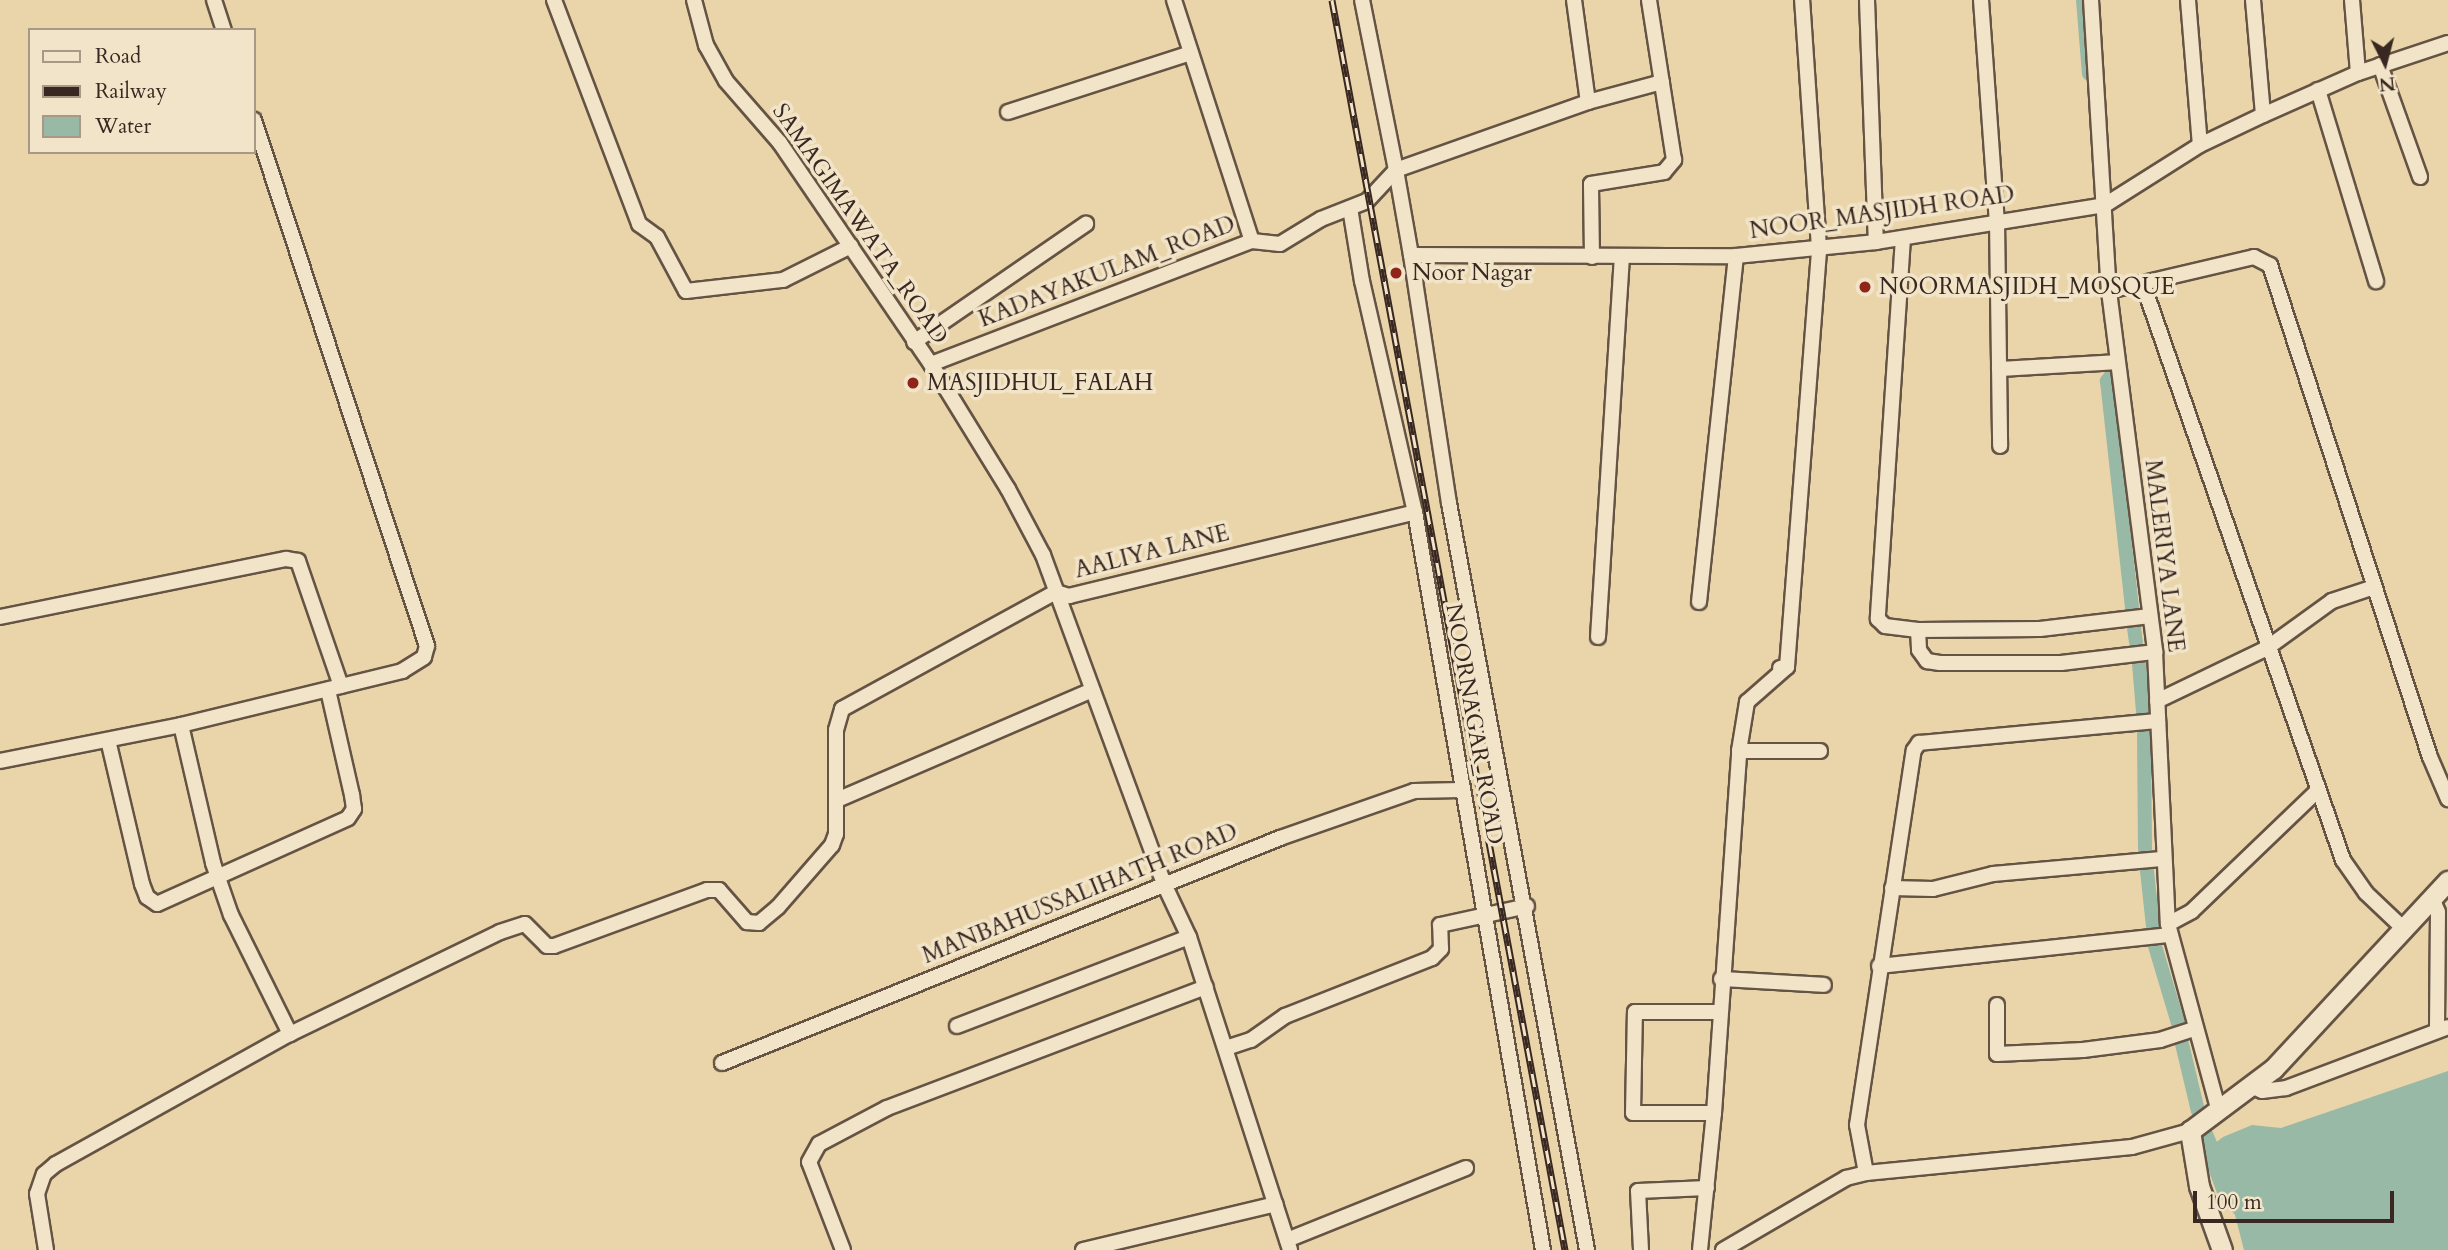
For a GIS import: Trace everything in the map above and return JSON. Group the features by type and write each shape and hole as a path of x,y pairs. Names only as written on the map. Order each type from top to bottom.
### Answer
{"street":[{"path":"214,0 223,28"},
{"path":"554,0 639,224 657,237 687,291 783,280 850,246"},
{"name":"SAMAGIMAWATA_ROAD","path":"694,0 706,44 726,81 780,143 931,364 1009,489 1056,592 1166,886 1189,937 1288,1245"},
{"path":"1174,0 1252,241"},
{"path":"1362,0 1411,255 1448,503 1527,906 1587,1250"},
{"path":"1574,0 1588,102"},
{"path":"1591,257 1591,184 1655,174 1672,164 1649,0"},
{"path":"1700,1250 1714,1113 1721,979 1739,751 1746,702 1784,668 1819,248 1802,0"},
{"path":"1867,0 1876,242"},
{"path":"1981,0 1997,221 2000,446"},
{"name":"MALERIYA LANE","path":"2091,0 2109,291 2155,652 2161,859 2169,929 2218,1112"},
{"path":"2188,0 2200,145"},
{"path":"2253,0 2263,115"},
{"path":"2352,0 2358,73"},
{"path":"2105,205 2200,145 2263,115 2358,73 2448,43"},
{"path":"1008,112 1191,52"},
{"path":"2380,65 2420,177"},
{"path":"1396,170 1588,102 1662,82"},
{"path":"2318,90 2376,281"},
{"path":"0,761 181,725 335,688 402,671 424,657 427,646 256,126"},
{"name":"KADAYAKULAM_ROAD","path":"931,364 1252,241 1280,244 1373,195 1396,170"},
{"name":"NOOR_MASJIDH ROAD","path":"1411,255 1622,258 1736,256 1876,242 2105,205"},
{"name":"NOORNAGAR_ROAD","path":"1350,208 1362,281 1415,512 1461,790 1543,1250"},
{"path":"914,342 1086,224"},
{"path":"1903,238 1878,619 1885,626 1918,630 2040,629 2150,616"},
{"path":"1699,602 1736,256"},
{"path":"2109,291 2255,257 2270,265 2374,587 2448,799"},
{"path":"1598,637 1622,258"},
{"path":"2143,284 2267,648 2343,860 2366,893 2404,929"},
{"path":"1999,369 2116,362"},
{"name":"AALIYA LANE","path":"837,800 836,730 842,709 1056,592 1069,596 1415,512"},
{"path":"0,617 286,559 298,561 335,688 354,809 348,818 280,845 218,878 157,904 147,897 108,740"},
{"path":"2157,701 2267,648 2332,601 2374,587"},
{"path":"1918,630 1919,650 1927,661 1940,663 2061,663 2155,652"},
{"path":"46,1250 37,1194 44,1174 290,1034 512,926 533,927 542,942 554,946 707,890 719,890 747,922 759,923 778,908 832,845 837,800 1092,690"},
{"path":"1866,1173 1857,1125 1879,966 1919,743 2158,722"},
{"path":"181,725 218,878 231,915 290,1034"},
{"path":"1739,751 1820,751"},
{"name":"MANBAHUSSALIHATH ROAD","path":"722,1063 1280,838 1414,791 1461,790"},
{"path":"1879,966 2169,929 2192,911 2317,791"},
{"path":"1892,888 1933,889 1993,874 2161,859"},
{"path":"1723,1250 1846,1178 1866,1173 2132,1147 2190,1131 2273,1069 2448,881"},
{"path":"2251,1086 2262,1091 2286,1087 2442,1029 2438,912 2432,898"},
{"path":"1226,1048 1251,1040 1285,1016 1432,958 1441,949 1440,925 1527,906"},
{"path":"957,1026 1189,937"},
{"path":"1721,979 1824,985"},
{"path":"843,1250 810,1162 819,1144 887,1108 1206,987"},
{"path":"1997,1005 1997,1054 2083,1050 2160,1040 2194,1029"},
{"path":"1714,1113 1633,1113 1635,1012 1720,1012"},
{"path":"2190,1131 2199,1186 2222,1250"},
{"path":"1288,1245 1466,1168"},
{"path":"1641,1250 1638,1191 1707,1188"},
{"path":"1083,1250 1276,1204"}],"water":[{"path":"2448,1071 2448,1250 2244,1250 2235,1215 2217,1193 2202,1153 2223,1137 2252,1125 2281,1128"}],"waterway":[{"path":"2083,0 2089,74"},
{"path":"2112,374 2107,381 2132,608"},
{"path":"2134,628 2136,642"},
{"path":"2139,664 2143,712"},
{"path":"2144,734 2145,849"},
{"path":"2147,871 2153,926"},
{"path":"2155,946 2178,1023"},
{"path":"2182,1044 2198,1111"},
{"path":"2206,1134 2211,1146"}],"railway":[{"path":"1332,0 1565,1250"}],"place":[{"name":"Noor Nagar","path":"1396,273"},
{"name":"NOORMASJIDH_MOSQUE","path":"1865,287"},
{"name":"MASJIDHUL_FALAH","path":"913,383"}]}
